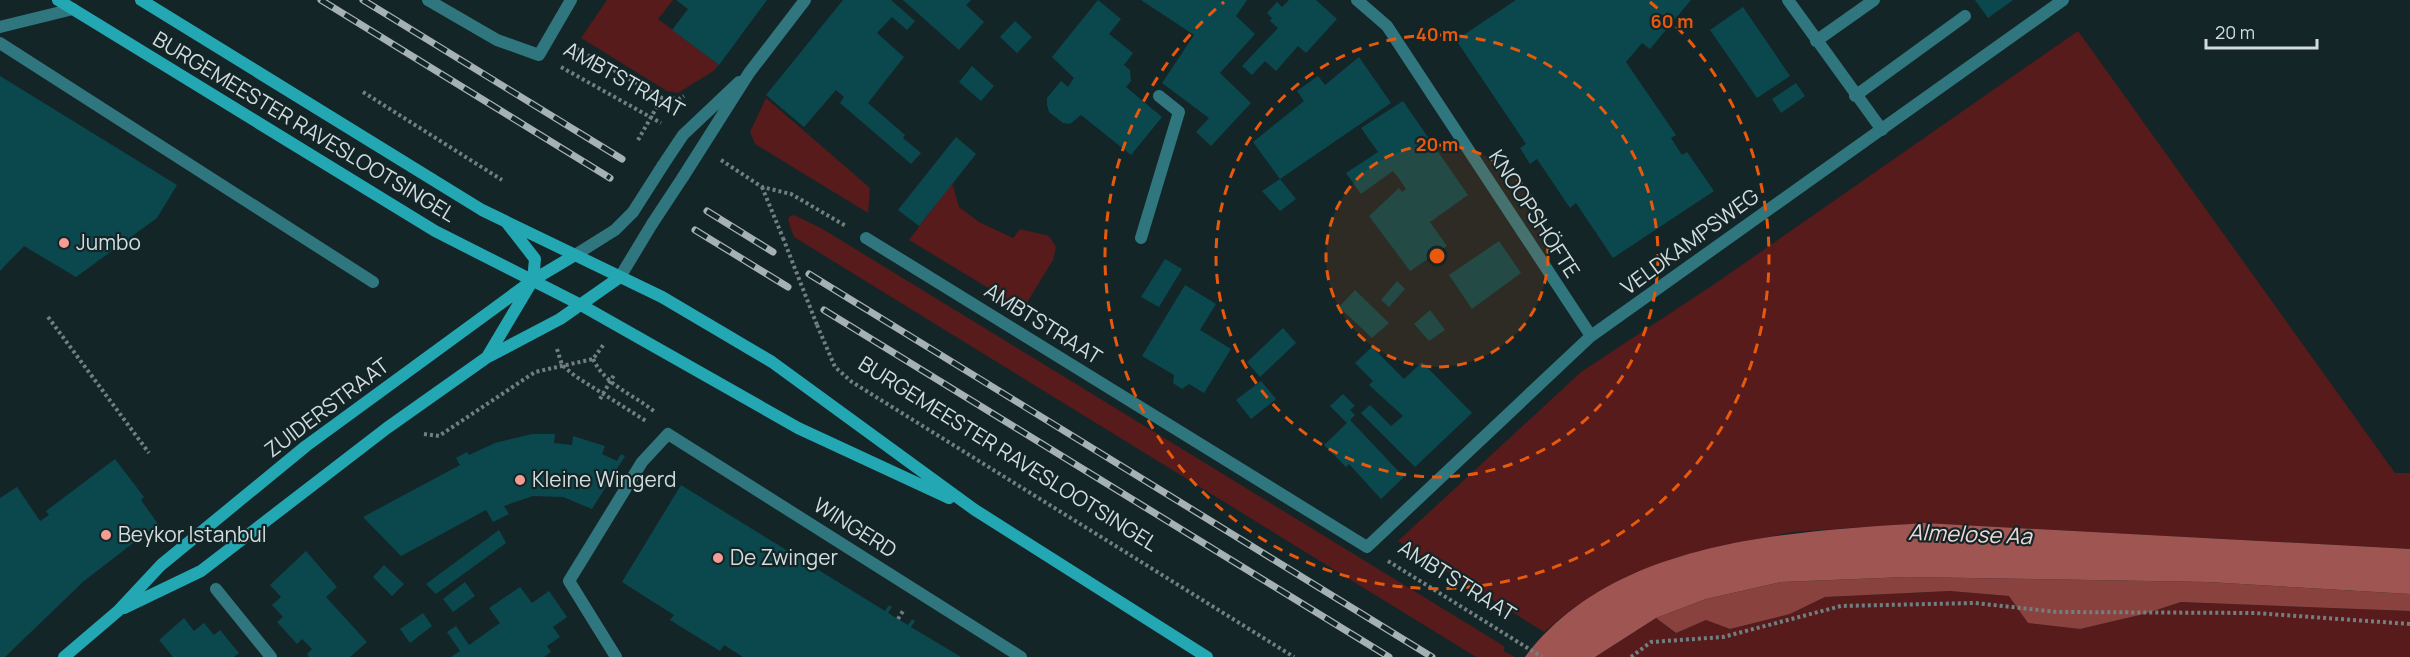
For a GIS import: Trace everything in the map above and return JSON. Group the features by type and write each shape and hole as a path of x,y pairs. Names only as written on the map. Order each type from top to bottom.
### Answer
{"main road":[{"name":"BURGEMEESTER RAVESLOOTSINGEL","path":"58,0 435,231 581,305 798,428 975,510"},
{"name":"BURGEMEESTER RAVESLOOTSINGEL","path":"141,0 482,210 662,297 772,362 975,510 1207,657"},
{"name":"BURGEMEESTER RAVESLOOTSINGEL","path":"505,221 535,259 533,280"},
{"name":"ZUIDERSTRAAT","path":"64,657 118,611 161,565 306,446 533,280 575,255"},
{"name":"ZUIDERSTRAAT","path":"118,611 201,571 387,428 486,358 581,305 620,277"},
{"path":"486,358 533,280"}],"street":[{"name":"AMBTSTRAAT","path":"428,0 497,40 539,54 571,0"},
{"path":"620,277 749,73 806,0"},
{"name":"KNOOPSHÖFTE","path":"1357,0 1387,26 1591,336"},
{"path":"1788,0 1855,96 1882,130"},
{"path":"1816,41 1874,0"},
{"name":"VELDKAMPSWEG","path":"1367,548 1591,336 2063,0"},
{"path":"0,27 73,9"},
{"path":"1855,96 1965,16"},
{"path":"0,43 373,282"},
{"path":"575,255 615,230 633,212 683,135 749,73"},
{"path":"1141,238 1179,112 1159,96"},
{"name":"AMBTSTRAAT","path":"866,238 1367,548"},
{"path":"616,657 569,581 642,462 668,434"},
{"name":"WINGERD","path":"668,434 1021,657"},
{"path":"216,589 271,657"}],"path":[{"path":"551,34 662,98 679,99"},
{"name":"AMBTSTRAAT","path":"539,54 683,135"},
{"path":"363,92 502,180"},
{"path":"638,140 662,98"},
{"path":"703,148 762,187 791,194 866,238"},
{"name":"BURGEMEESTER RAVESLOOTSINGEL","path":"762,187 816,325 835,366 852,382 1294,657"},
{"path":"48,317 148,453"},
{"path":"387,428 439,436 535,372 593,359 615,324"},
{"path":"593,359 599,373 610,383 655,411 668,434"},
{"path":"562,365 603,394 668,434"},
{"path":"600,399 614,375"},
{"name":"AMBTSTRAAT","path":"1367,548 1542,657"},
{"path":"1631,657 1651,642 1723,637 1841,606 1975,603 2057,612 2255,613 2410,624"}],"shaded area":[{"path":"607,0 673,0 658,19 719,65 712,72 678,93 667,91 581,38"},
{"path":"2078,31 2395,473 2410,473 2410,549 1924,523 1792,532 1682,556 1624,578 1572,609 1544,632 1398,541 1581,372 1713,285"},
{"path":"766,98 870,188 868,213 755,144 750,132"},
{"path":"952,183 959,207 979,222 1013,238 1020,229 1049,236 1056,247 1053,260 1023,309 909,240"},
{"path":"794,215 821,228 1504,646 1504,651 1515,657 1476,657 794,237 788,220"},
{"path":"1907,577 2208,582 2410,594 2410,611 2181,602 2144,614 2080,629 2028,623 2009,596 1950,591 1825,597 1790,614 1730,629 1706,620 1676,633 1656,618 1706,599 1781,582"},
{"path":"1950,591 2010,596 2028,623 2080,629 2144,614 2181,602 2410,611 2410,657 1595,657 1656,618 1675,633 1706,620 1730,629 1790,614 1825,597"}],"water":[{"name":"Almelose Aa","path":"1924,523 2410,549 2410,594 2208,582 1907,577 1781,582 1706,599 1656,618 1595,657 1525,657 1562,618 1606,588 1655,565 1707,549 1762,538 1817,531"}],"building":[{"path":"676,0 767,0 719,65 672,30 688,9"},
{"path":"843,0 891,0 915,21 907,30 892,17 877,33 904,57 868,103 905,135 903,138 921,153 911,164 840,103 844,97 836,90 804,127 766,95"},
{"path":"903,0 971,0 966,5 984,22 959,50"},
{"path":"1098,0 1121,19 1109,34 1133,53 1124,65 1130,70 1131,81 1126,87 1162,117 1131,155 1081,115 1070,124 1063,123 1049,112 1047,105 1047,98 1061,81 1068,87 1074,78 1052,57"},
{"path":"1141,0 1247,0 1236,16 1255,34 1220,73 1251,103 1211,146 1196,132 1209,118 1162,83 1194,35"},
{"path":"1289,0 1316,0 1337,19 1306,53 1298,46 1276,71 1265,61 1252,75 1242,66 1278,28 1270,21 1272,18 1267,13 1277,2 1282,7"},
{"path":"1516,0 1691,0 1650,49 1642,43 1626,62 1676,135 1671,138 1682,155 1687,152 1714,191 1613,258 1576,203 1570,208 1537,159 1530,164 1520,148 1526,144 1456,40"},
{"path":"1975,0 2013,0 1988,18"},
{"path":"1743,7 1790,76 1757,98 1710,30"},
{"path":"1015,21 1032,37 1017,53 1000,37"},
{"path":"1359,57 1391,103 1280,179 1253,142 1304,101 1297,91 1318,76 1325,85"},
{"path":"972,66 994,86 981,101 959,82"},
{"path":"0,76 177,185 157,218 76,277 24,246 0,271"},
{"path":"1796,83 1805,96 1781,113 1772,99"},
{"path":"1403,101 1468,195 1430,222 1447,246 1410,271 1369,216 1399,188 1402,192 1406,189 1393,171 1361,194 1346,173 1378,152 1361,128"},
{"path":"956,137 976,154 919,226 898,210"},
{"path":"1280,179 1296,199 1280,211 1262,191"},
{"path":"1499,241 1521,273 1472,309 1449,275"},
{"path":"1165,259 1182,269 1159,307 1141,297"},
{"path":"1397,281 1405,289 1389,307 1381,300"},
{"path":"1185,285 1216,304 1200,330 1231,349 1204,393 1189,384 1182,389 1173,383 1174,375 1142,356"},
{"path":"1355,290 1389,323 1372,338 1339,307"},
{"path":"1430,310 1445,330 1429,341 1414,324"},
{"path":"1283,328 1296,343 1260,377 1247,362"},
{"path":"1372,347 1404,379 1422,362 1472,413 1415,467 1361,413 1370,405 1391,426 1403,416 1369,385 1373,381 1355,363"},
{"path":"1261,381 1276,399 1251,419 1236,400"},
{"path":"1343,394 1355,406 1350,410 1355,415 1350,420 1404,477 1381,499 1349,464 1346,467 1324,445 1347,423 1330,406"},
{"name":"Kleine Wingerd","path":"532,434 555,434 554,443 572,445 573,436 605,446 602,454 617,461 621,454 625,456 592,509 563,497 533,496 504,506 509,514 493,522 486,510 401,556 363,517 460,465 456,458 467,452 469,455 495,443"},
{"path":"115,459 144,497 141,500 158,524 84,581 5,657 0,657 0,498 17,487 40,521 49,515 46,511"},
{"name":"De Zwinger","path":"681,485 885,611 889,605 892,607 888,613 908,625 912,619 915,621 911,627 961,657 743,657 724,645 720,651 670,620 674,615 622,582"},
{"path":"499,530 506,543 436,594 426,584"},
{"path":"306,551 337,587 326,597 367,642 350,657 309,657 307,654 312,649 302,639 297,644 277,622 283,617 272,605 281,597 270,585"},
{"path":"384,565 404,584 392,596 373,577"},
{"path":"465,582 475,596 453,612 443,599"},
{"path":"520,587 532,603 549,591 567,617 553,627 560,637 547,646 551,652 544,657 451,657 460,651 447,632 456,626 469,645 500,623 489,608"},
{"path":"423,613 432,626 410,643 400,629"},
{"path":"184,618 194,631 204,623 214,635 220,630 239,653 234,657 173,657 159,640"}],"railway":[{"path":"321,0 610,178"},
{"path":"363,0 622,159"},
{"path":"707,211 773,252"},
{"path":"695,230 788,287"},
{"path":"809,274 1432,657"},
{"path":"824,310 1389,657"}],"place":[{"name":"Jumbo","path":"64,243"},
{"name":"Kleine Wingerd","path":"520,480"},
{"name":"Beykor Istanbul","path":"106,535"},
{"name":"De Zwinger","path":"718,558"}]}
